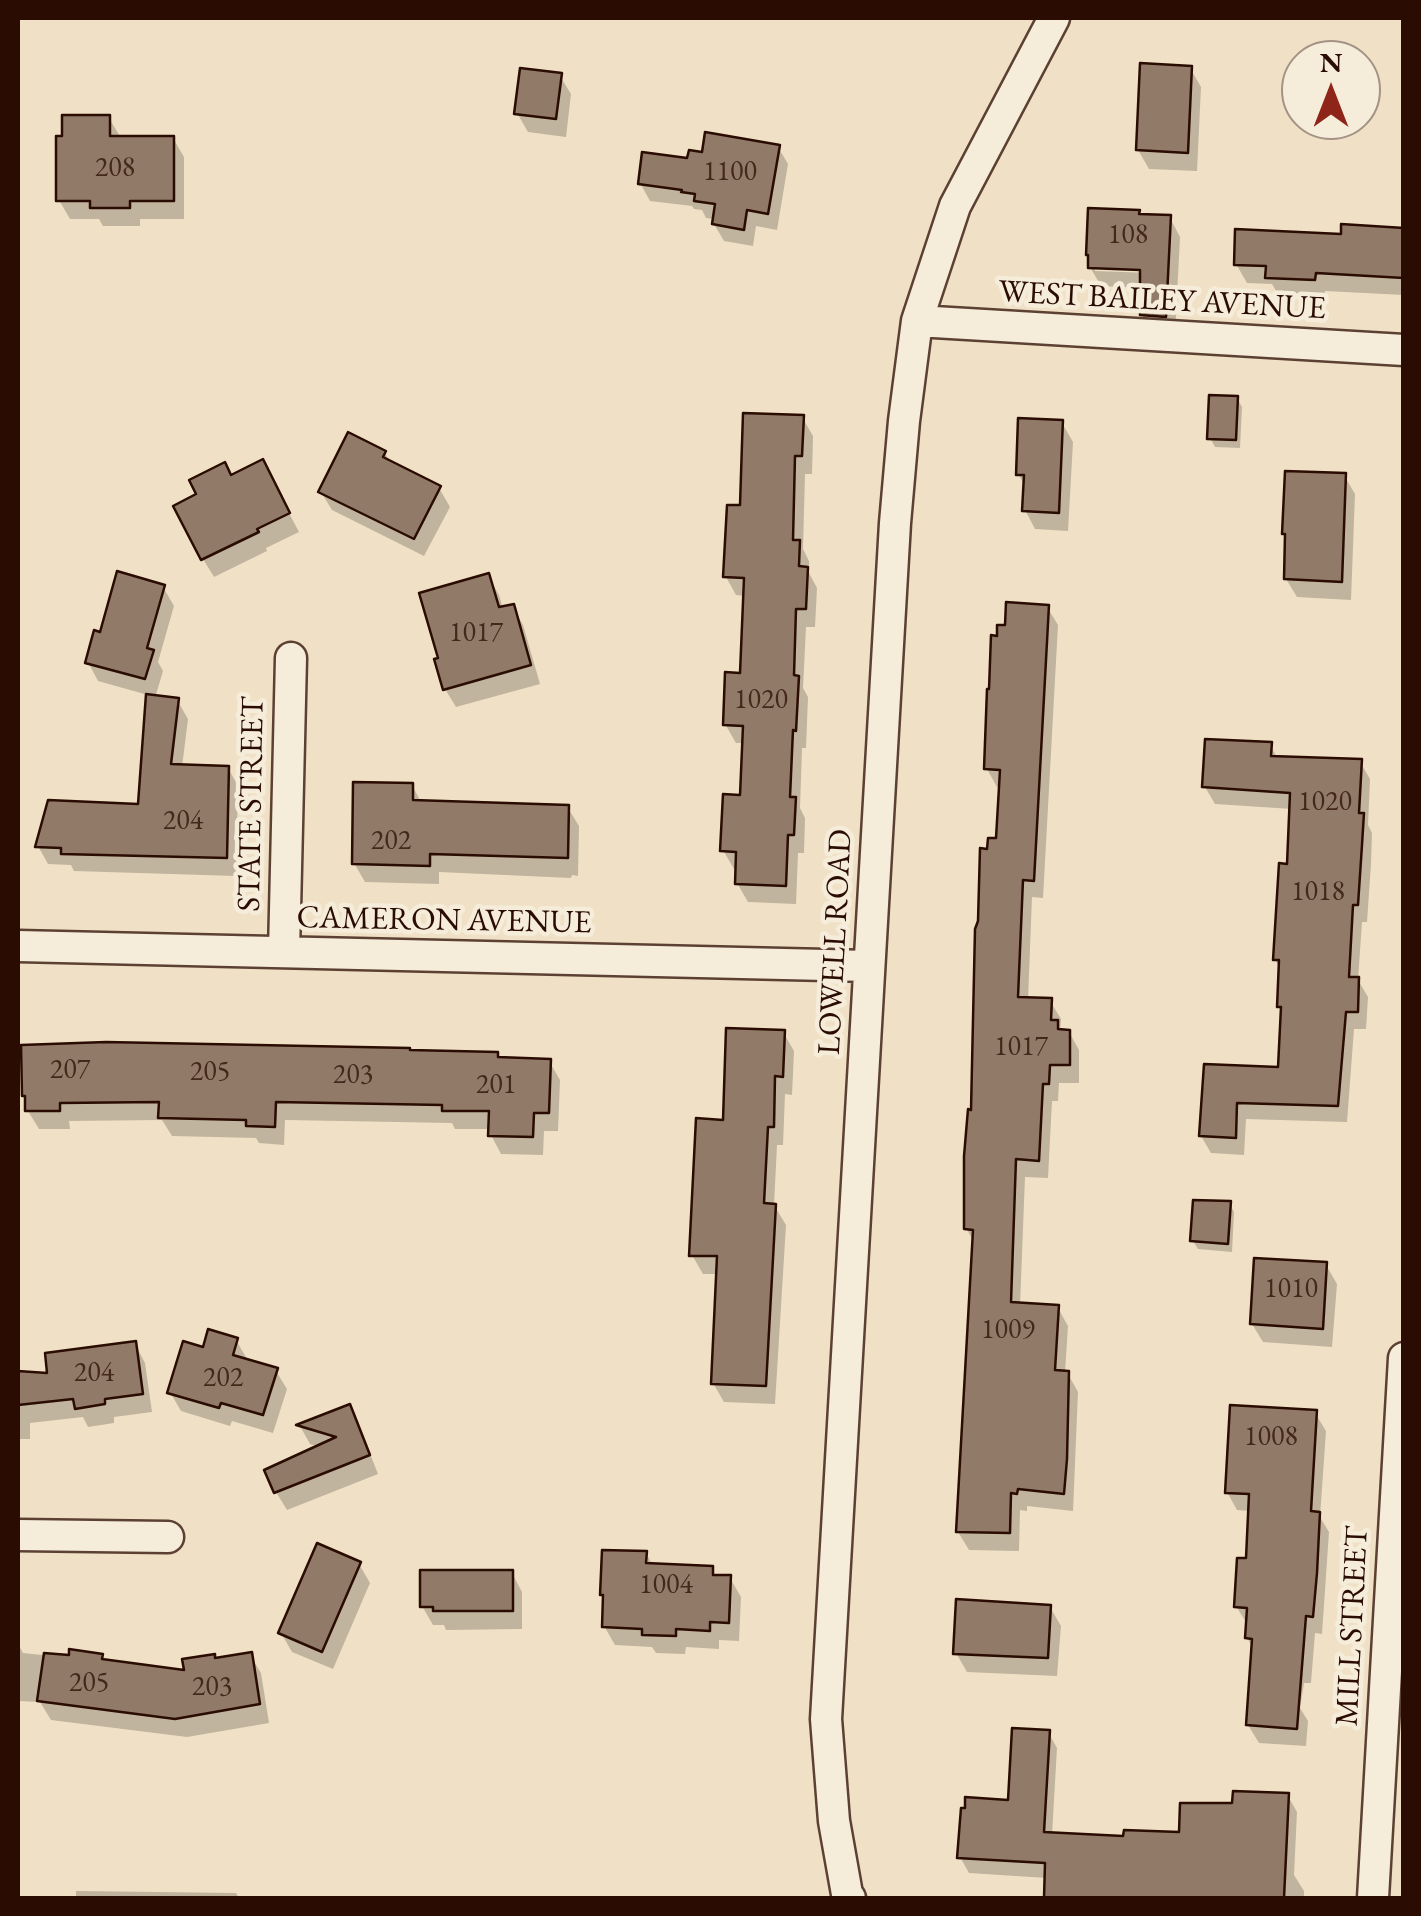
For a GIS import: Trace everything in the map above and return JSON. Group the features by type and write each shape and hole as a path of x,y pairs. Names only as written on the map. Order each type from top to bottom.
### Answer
{"street":[{"name":"LOWELL ROAD","path":"850,1898 834,1821 826,1719 904,421 918,322 955,206 1054,18"},
{"name":"WEST BAILEY AVENUE","path":"918,322 1404,350"},
{"name":"STATE STREET","path":"284,952 291,658"},
{"name":"CAMERON AVENUE","path":"18,946 870,966"},
{"name":"MILL STREET","path":"1373,1898 1404,1358"},
{"path":"18,1535 168,1537"}],"building":[{"path":"1140,63 1192,66 1188,153 1136,150"},
{"path":"520,68 562,73 556,119 514,114"},
{"path":"62,115 110,115 110,136 174,136 174,201 130,201 130,208 90,208 90,201 56,201 56,136 62,136"},
{"path":"705,132 780,145 768,214 747,210 744,230 712,224 715,204 694,201 695,194 638,184 642,152 687,158 689,150 702,152"},
{"path":"1088,208 1171,215 1166,317 1140,315 1140,270 1088,268"},
{"path":"1341,224 1404,228 1404,278 1316,273 1315,280 1265,278 1266,266 1234,265 1235,229 1341,234"},
{"path":"1209,395 1238,396 1236,440 1207,439"},
{"path":"743,413 804,415 802,456 795,456 793,540 800,540 799,566 808,567 806,609 796,609 794,675 799,676 790,797 796,797 794,835 788,835 786,886 735,884 736,852 720,851 723,794 740,795 743,726 723,725 725,672 740,673 744,578 723,577 727,505 740,505"},
{"path":"1018,418 1063,420 1059,513 1022,511 1024,475 1016,475"},
{"path":"348,432 386,451 383,457 441,486 414,539 318,492"},
{"path":"263,459 290,513 201,560 173,506 196,494 189,480 225,462 231,475"},
{"path":"1285,471 1346,473 1342,582 1284,579"},
{"path":"117,571 165,585 147,648 154,650 145,679 85,663 94,630 100,632"},
{"path":"489,573 499,607 514,604 531,665 443,690 419,593"},
{"path":"1006,602 1049,605 1034,881 1023,880 1018,997 1052,998 1051,1020 1058,1020 1058,1029 1070,1030 1070,1065 1050,1065 1049,1084 1043,1084 1039,1161 1016,1159 1011,1302 1059,1305 1055,1370 1069,1371 1067,1459 1064,1494 1018,1489 1017,1494 1011,1493 1010,1533 956,1532 973,1230 964,1229 964,1156 968,1109 971,1110 975,929 980,848 987,849 988,838 996,838 1000,770 984,769 987,689 991,635 997,636 997,625 1005,625"},
{"path":"146,694 179,698 171,764 229,766 227,858 61,854 61,848 35,847 48,800 138,804"},
{"path":"1205,739 1272,742 1271,756 1362,759 1359,813 1364,813 1349,977 1359,977 1358,1012 1346,1012 1338,1106 1237,1103 1236,1138 1199,1136 1204,1064 1278,1067 1279,960 1273,960 1279,863 1287,864 1290,793 1202,787"},
{"path":"353,782 413,783 413,800 569,805 568,858 430,854 430,866 352,864"},
{"path":"726,1028 785,1030 783,1077 775,1076 774,1127 768,1127 764,1203 776,1204 766,1386 711,1384 717,1256 689,1256 696,1118 723,1120"},
{"path":"106,1042 410,1048 551,1059 549,1113 534,1113 533,1137 488,1136 489,1111 442,1111 442,1105 276,1102 275,1127 246,1126 246,1120 158,1118 159,1102 60,1103 60,1111 25,1111 21,1045"},
{"path":"1193,1200 1231,1201 1228,1244 1190,1241"},
{"path":"1254,1258 1327,1262 1323,1329 1250,1324"},
{"path":"208,1329 238,1338 233,1355 278,1368 263,1415 221,1403 219,1408 167,1393 183,1341 203,1347"},
{"path":"136,1341 143,1394 105,1399 105,1404 75,1409 73,1399 18,1405 18,1371 47,1373 45,1353"},
{"path":"350,1404 370,1455 274,1493 264,1470 336,1437 296,1425"},
{"path":"1230,1405 1317,1410 1311,1511 1320,1512 1317,1573 1313,1617 1306,1616 1297,1729 1246,1725 1252,1639 1245,1638 1247,1608 1234,1607 1237,1558 1246,1558 1249,1494 1225,1493"},
{"path":"317,1543 361,1562 322,1652 278,1633"},
{"path":"602,1550 647,1551 646,1563 713,1566 713,1575 731,1575 729,1623 710,1622 710,1631 676,1629 676,1636 642,1635 642,1629 602,1627"},
{"path":"420,1570 513,1570 513,1611 433,1611 433,1607 420,1607"},
{"path":"956,1599 1051,1605 1048,1658 953,1654"},
{"path":"69,1649 103,1654 102,1659 184,1670 182,1659 252,1652 260,1704 175,1719 37,1701 44,1653 69,1655"},
{"path":"1012,1728 1050,1730 1044,1832 1123,1836 1124,1830 1179,1832 1180,1803 1232,1803 1233,1791 1289,1793 1284,1898 1044,1898 1045,1863 957,1858 965,1797 1008,1800"}]}
